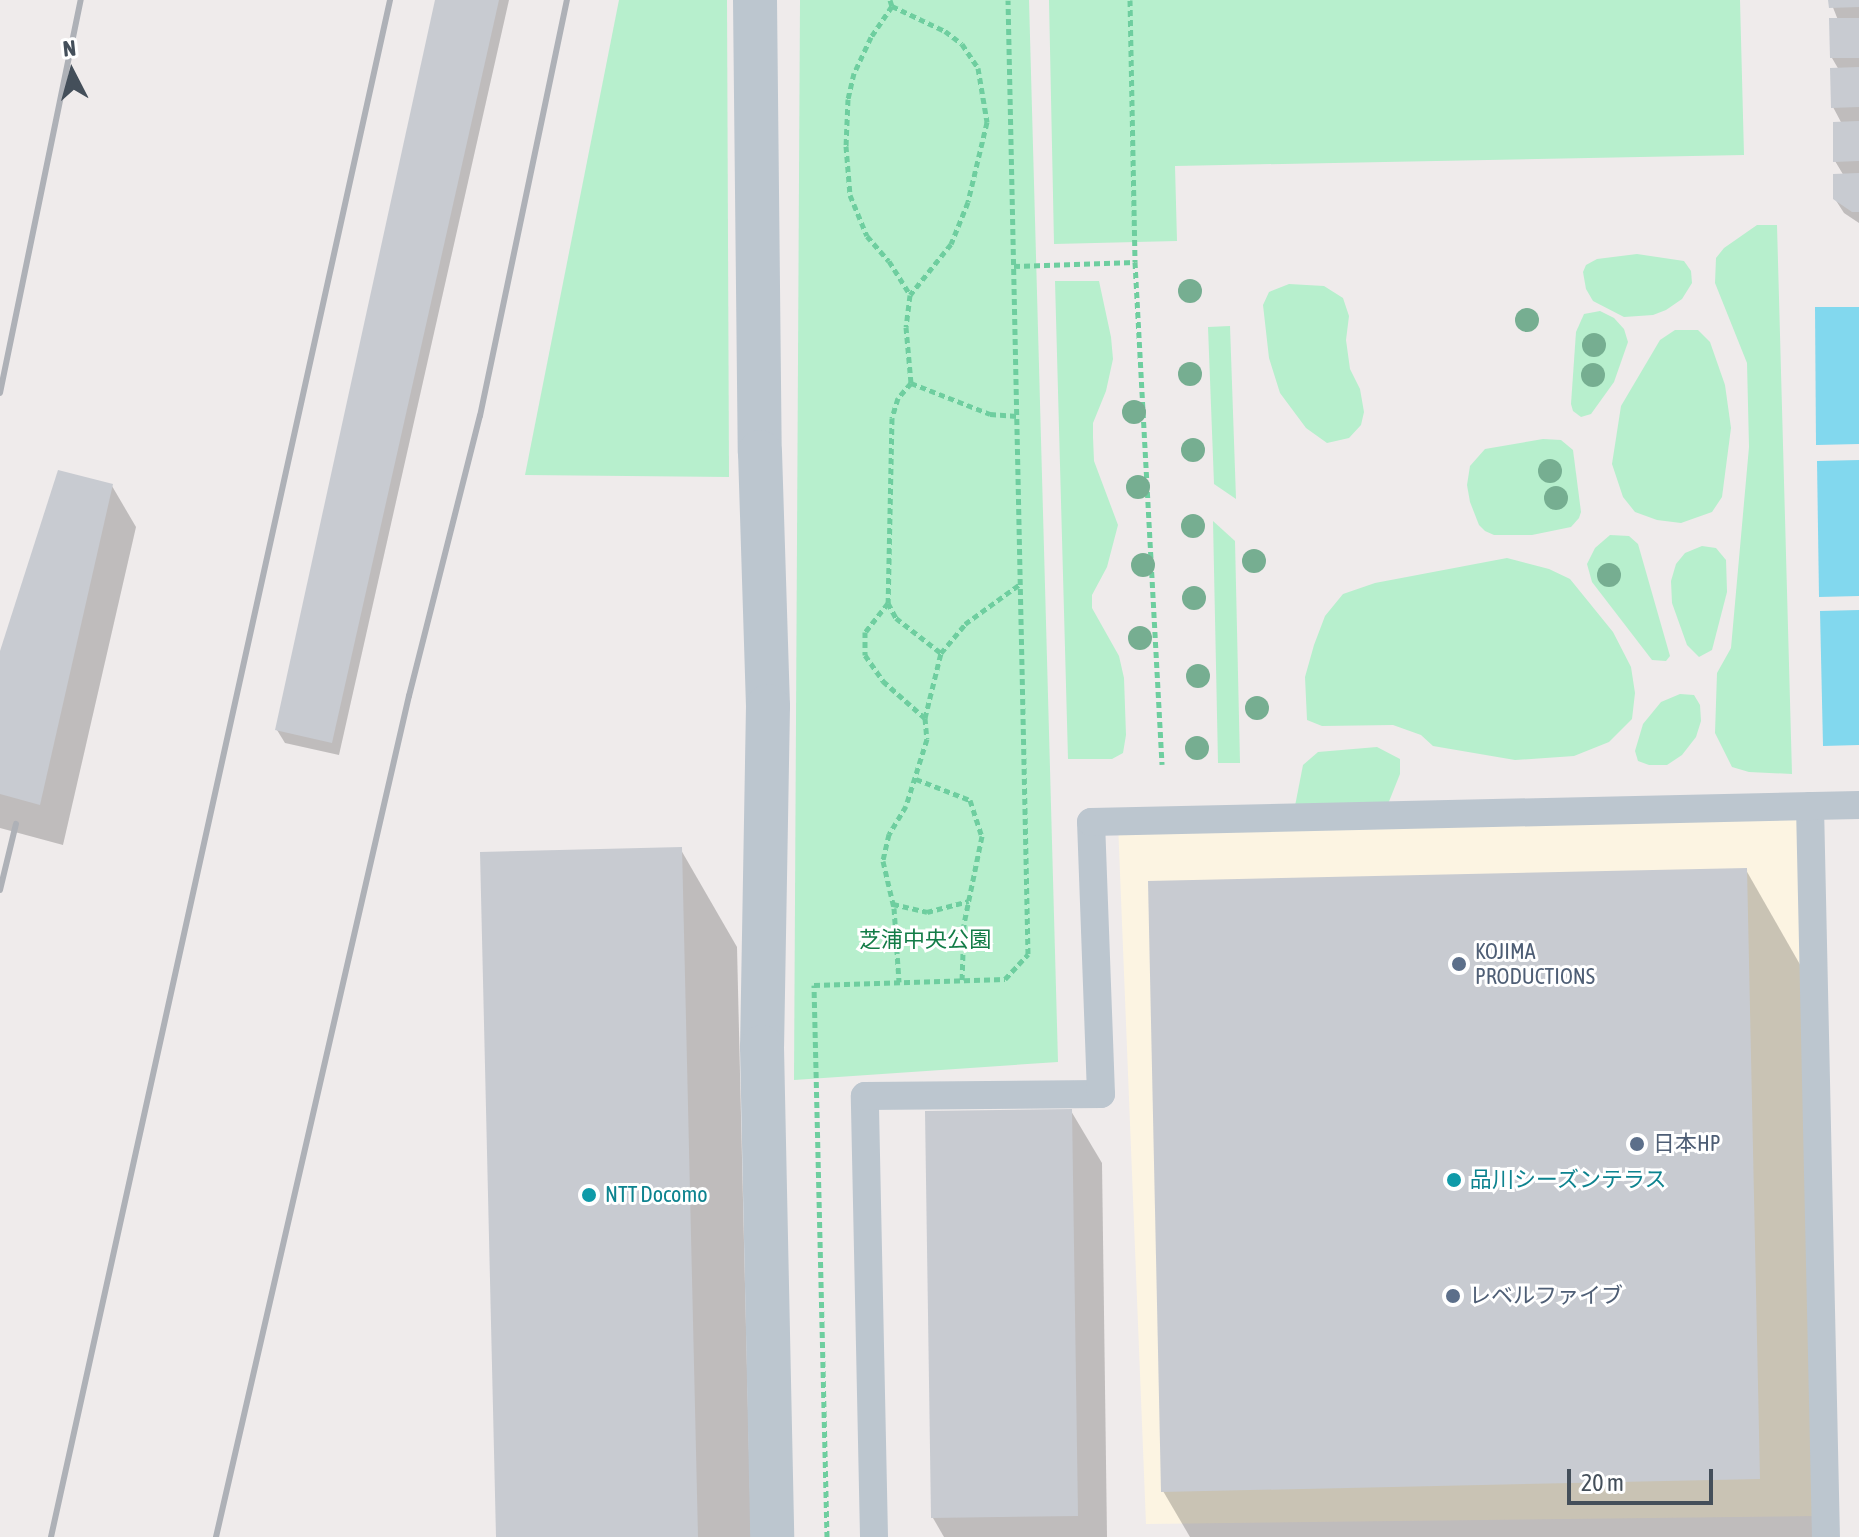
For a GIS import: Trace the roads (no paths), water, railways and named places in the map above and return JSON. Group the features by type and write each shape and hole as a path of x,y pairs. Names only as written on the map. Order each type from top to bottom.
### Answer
{"street":[{"path":"755,0 760,452 768,706 762,1047 772,1537"}],"lane":[{"path":"874,1537 865,1096 1101,1094 1091,822 1859,805"},
{"path":"1810,806 1826,1537"}],"water":[{"path":"1815,307 1859,307 1859,444 1816,445"},
{"path":"1859,460 1859,596 1819,597 1817,461"},
{"path":"1859,610 1859,745 1823,746 1820,611"}],"railway":[{"path":"0,393 81,0"},
{"path":"51,1537 390,0"},
{"path":"216,1537 409,696 480,416 567,0"},
{"path":"0,890 16,824"}],"place":[{"name":"KOJIMA PRODUCTIONS","path":"1459,964"},
{"name":"日本HP","path":"1637,1144"},
{"name":"品川シーズンテラス","path":"1454,1180"},
{"name":"NTT Docomo","path":"589,1195"},
{"name":"レベルファイブ","path":"1453,1296"}],"park label":[{"name":"芝浦中央公園","path":"925,940"}]}
